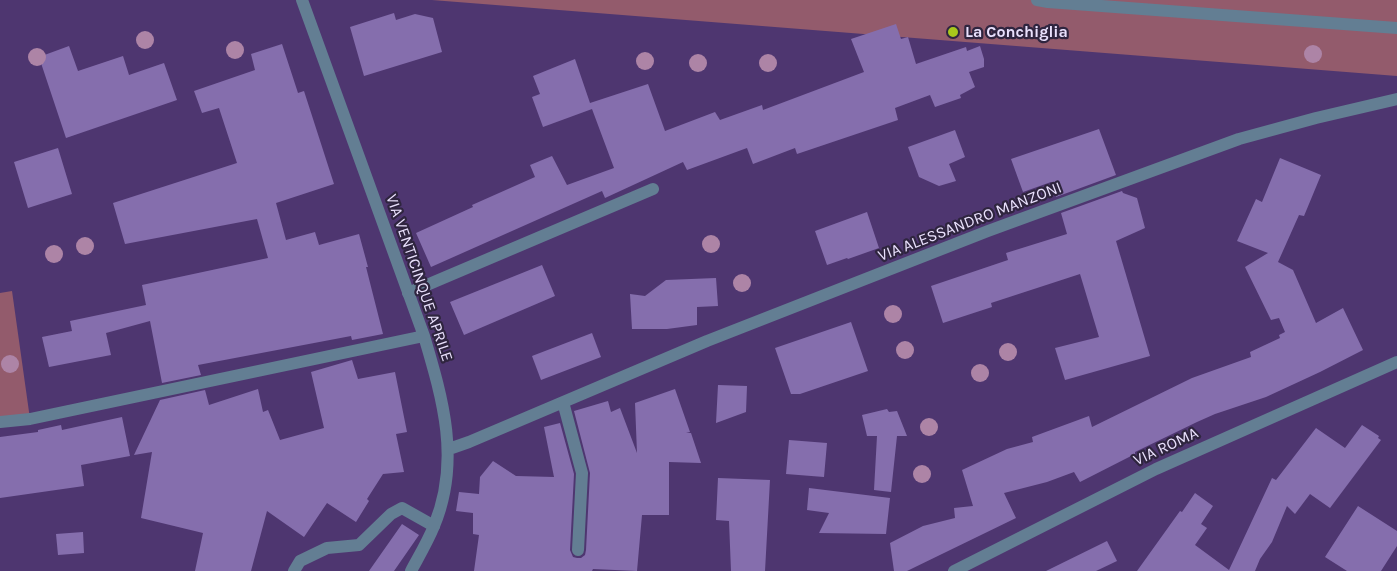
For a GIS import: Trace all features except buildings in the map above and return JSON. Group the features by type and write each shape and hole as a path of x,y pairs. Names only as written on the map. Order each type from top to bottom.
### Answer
{"street":[{"name":"VIA VENTICINQUE APRILE","path":"302,0 424,336 437,380 446,423 448,449 443,498 434,526 411,571"},
{"path":"1037,0 1397,28"},
{"name":"VIA ALESSANDRO MANZONI","path":"448,449 718,337 977,235 1239,139 1397,99"},
{"path":"408,293 653,189"},
{"path":"0,422 30,419 424,336"},
{"name":"VIA ROMA","path":"954,571 1166,464 1397,362"},
{"path":"563,402 582,473 578,550"},
{"path":"294,571 300,561 327,548 359,546 392,514 402,508 434,526"}],"shaded area":[{"path":"432,0 1397,0 1397,76"},
{"path":"12,291 30,419 0,423 0,293"}],"place":[{"name":"La Conchiglia","path":"953,32"}]}
